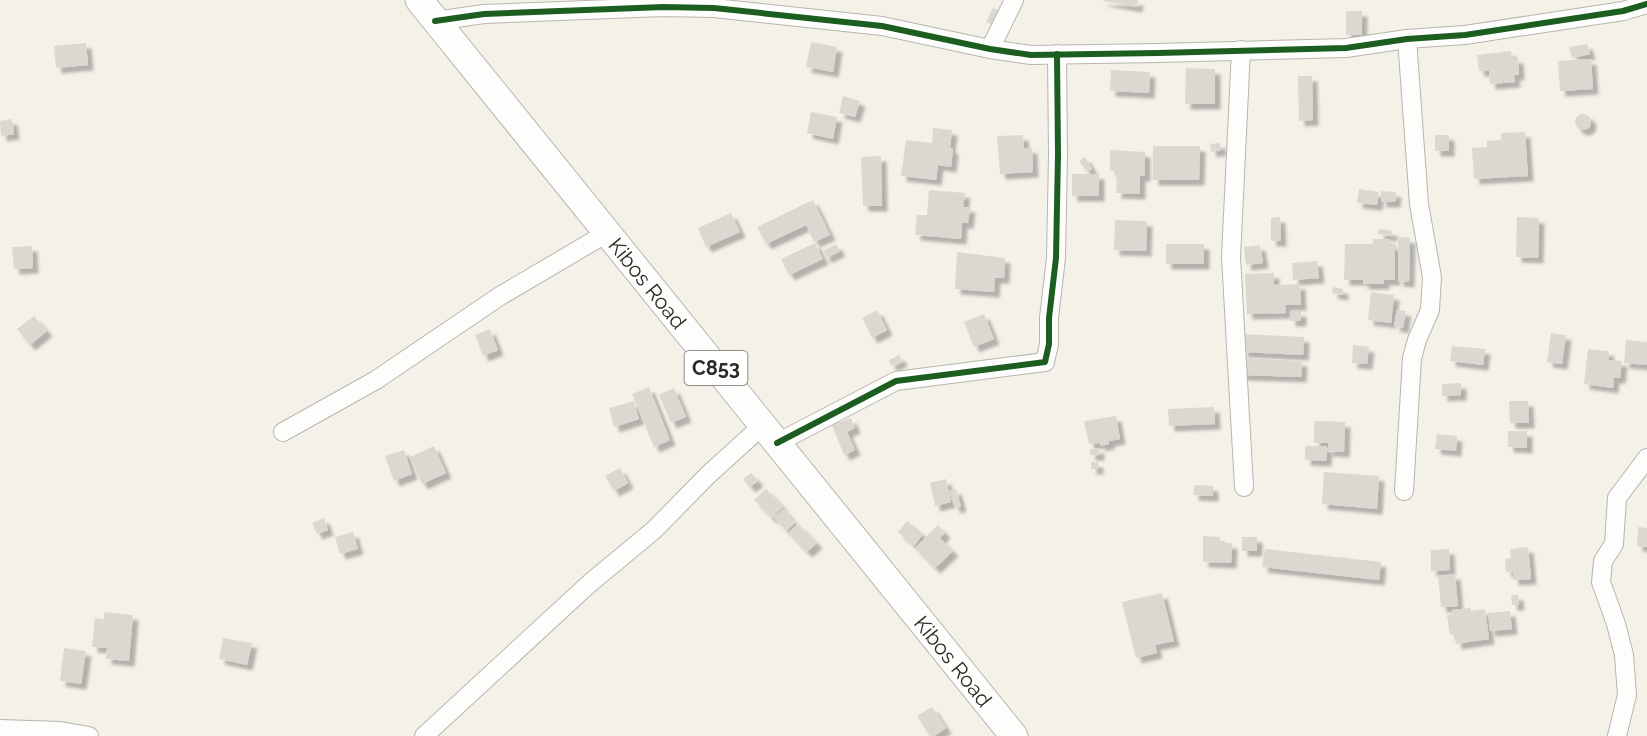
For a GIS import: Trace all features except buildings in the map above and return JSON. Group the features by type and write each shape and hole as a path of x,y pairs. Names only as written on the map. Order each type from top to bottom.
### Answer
{"main road":[{"name":"Kibos Road","path":"419,0 1014,736"}],"street":[{"path":"990,49 1014,0"},
{"path":"435,21 495,14 663,7 714,8 882,26 990,49 1031,54 1158,53 1346,48 1407,39 1465,35 1623,11 1647,4"},
{"path":"1404,491 1412,358 1430,310 1432,277 1419,204 1407,39"},
{"path":"1241,50 1231,258 1244,486"},
{"path":"424,736 590,583 654,530 708,475 769,435 896,381 1045,362 1049,344 1049,318 1056,258 1057,54"},
{"path":"283,432 375,380 500,296 607,233"},
{"path":"1617,736 1627,695 1624,655 1601,582 1603,561 1614,544 1617,498 1647,458"},
{"path":"0,729 60,731 90,736"}],"cycle path":[{"path":"435,21 484,14 663,7 714,8 882,26 990,49 1031,55 1346,48 1407,39 1465,35 1623,11 1647,4"},
{"path":"777,443 896,381 1045,362 1049,344 1049,318 1056,258 1057,54"}]}
